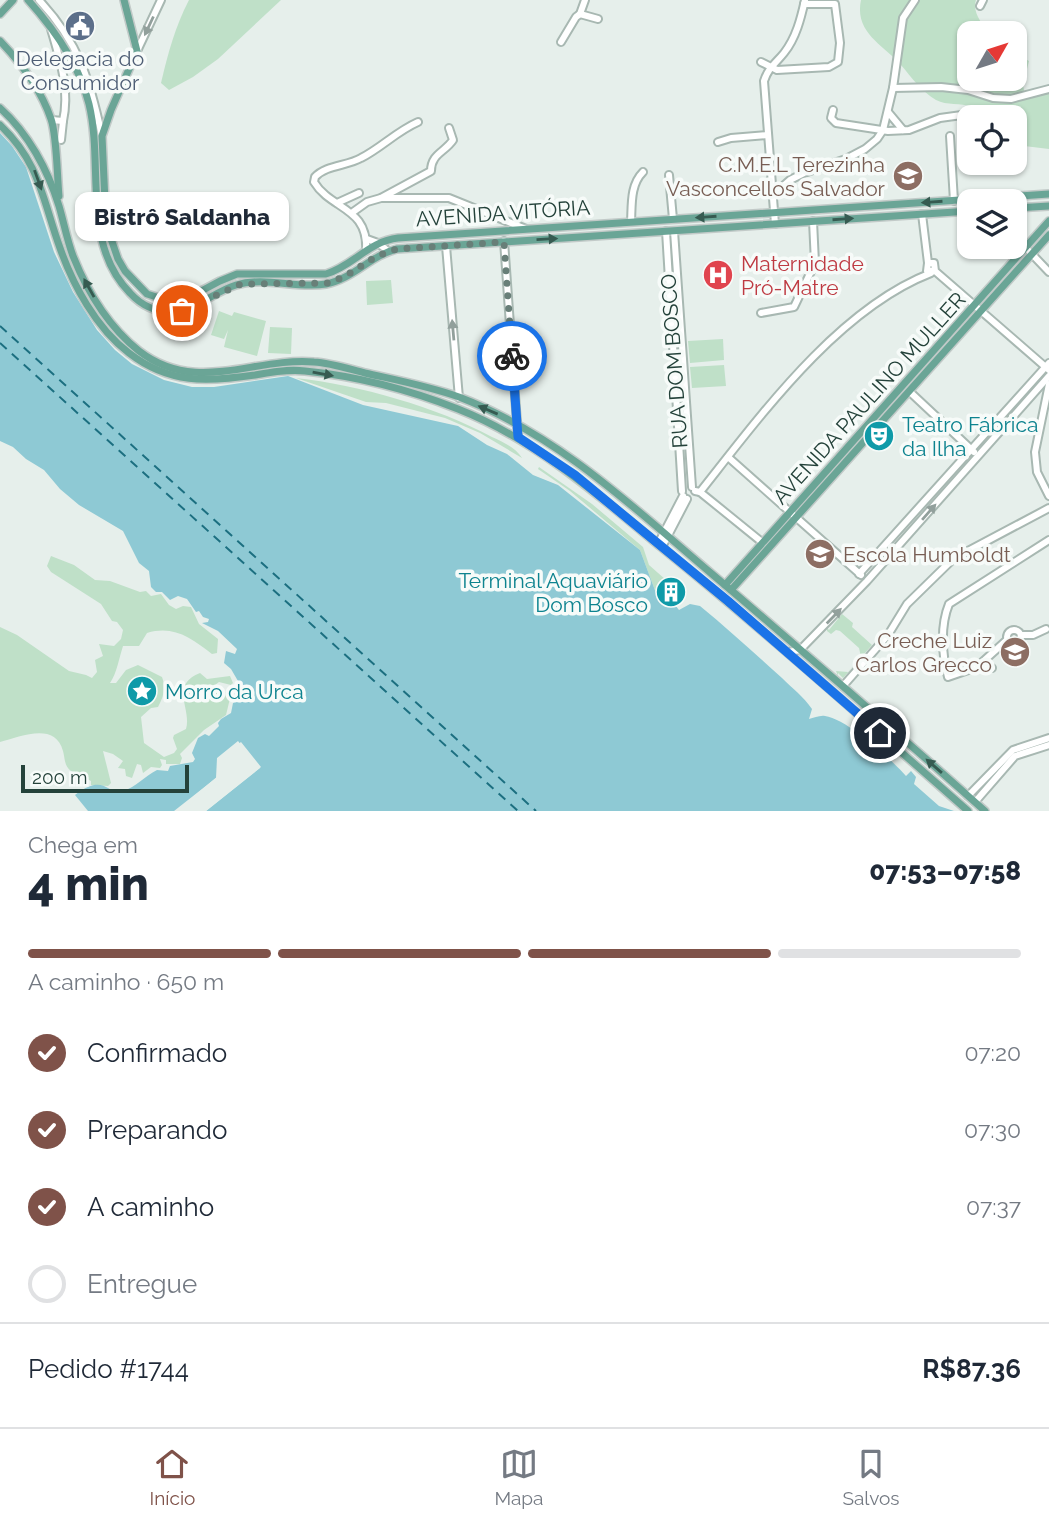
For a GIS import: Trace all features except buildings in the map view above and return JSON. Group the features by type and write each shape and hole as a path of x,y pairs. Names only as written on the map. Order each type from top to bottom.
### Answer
{"main road":[{"path":"0,14 12,0"},
{"name":"AVENIDA VITÓRIA","path":"28,0 50,24 82,80 93,127 98,223 104,249 115,274 125,288 137,300 159,311 182,311 241,284 330,283 388,251 957,212"},
{"path":"102,136 138,51 124,0"},
{"path":"0,41 34,85 52,120 60,207"},
{"path":"0,108 33,148 48,174 72,254 89,290 110,322 142,353 161,363 193,373 212,374 294,362 316,362 421,386 459,398 517,423 589,469 985,811"},
{"path":"0,125 17,142 35,170 60,249 76,285 90,309 127,351 149,366 194,380 213,380 282,370 303,370 349,378 435,400 518,437 575,475 728,601 968,811"},
{"name":"AVENIDA VITÓRIA","path":"102,136 106,224 112,245 134,282 148,294 169,301 181,300 237,274 326,274 339,269 378,243 398,237 1049,194"},
{"path":"1027,207 1045,206 1047,223"},
{"path":"670,219 670,231"},
{"name":"AVENIDA PAULINO MULLER","path":"1027,247 1047,223"},
{"name":"AVENIDA PAULINO MULLER","path":"728,587 979,308 1049,235"},
{"name":"AVENIDA PAULINO MULLER","path":"979,308 1017,259"},
{"name":"AVENIDA PAULINO MULLER","path":"728,587 763,543 910,392 925,368"},
{"path":"728,587 728,601"}],"street":[{"path":"39,0 68,37 84,67 102,136"},
{"path":"138,51 161,0"},
{"path":"561,42 580,14 585,0"},
{"path":"773,195 790,180 846,159 877,139 883,130 894,88 903,18 915,0"},
{"path":"761,62 769,68 777,70 829,67 836,64 840,43 835,4 804,2 790,44 769,68 764,81 775,224"},
{"path":"580,14 598,19"},
{"path":"50,24 62,68 66,96 61,140"},
{"path":"894,88 941,87 968,90 993,99 1011,99 1049,89"},
{"path":"833,110 831,118 836,123 883,130 915,128 940,118 957,116"},
{"path":"887,115 903,130"},
{"path":"52,120 63,121"},
{"path":"366,251 367,239 353,212 320,190 314,182 319,173 361,159 418,122"},
{"path":"353,212 367,202 392,195 431,171 431,162 435,156 453,140 449,128"},
{"path":"718,142 731,138 768,135"},
{"path":"950,136 954,201"},
{"path":"631,222 633,190 636,178 642,172"},
{"path":"669,175 670,219"},
{"path":"337,203 359,193"},
{"path":"392,195 449,198 526,229"},
{"path":"922,214 930,269 1048,369"},
{"path":"761,313 794,307 816,263 813,221"},
{"name":"RUA DOM BOSCO","path":"670,231 695,490"},
{"name":"RUA DOM BOSCO","path":"670,231 684,495"},
{"path":"367,239 388,251"},
{"path":"504,242 518,437"},
{"path":"446,246 459,398"},
{"path":"1027,249 1049,272"},
{"path":"684,495 693,497 695,490 728,457 804,367 843,329 871,306 930,269"},
{"path":"859,574 1048,369"},
{"path":"788,652 800,650 867,581 979,455 1048,369"},
{"path":"1049,384 1034,452 1037,472 1049,496"},
{"path":"910,392 979,455"},
{"path":"728,457 867,581"},
{"path":"660,546 686,486 695,490 763,543"},
{"path":"843,686 888,635 907,604 953,559 1049,508"},
{"path":"992,667 976,667 948,677 943,640 944,616 948,604 1049,540"},
{"path":"976,667 1007,639 1015,643 1021,635 1033,635 1046,629"},
{"path":"971,799 1013,750 1049,738"},
{"path":"971,799 1015,756 1049,745"}],"green space":[{"path":"189,0 281,0 218,59 169,90 161,83 172,40"},
{"path":"861,0 976,0 981,21 957,21 957,91 1024,91 1025,95 1035,97 1049,92 1049,149 1027,146 1027,105 949,104 931,96 866,30 860,11"},
{"path":"391,280 393,303 367,305 366,281"},
{"path":"219,311 232,316 234,312 266,321 257,356 224,347 228,330 224,339 211,335"},
{"path":"270,327 292,328 291,354 268,353"},
{"path":"723,339 724,360 690,363 688,341"},
{"path":"724,365 726,386 692,388 690,367"},
{"path":"296,378 345,386 422,407 500,441 513,448 522,458 480,433 445,418 386,403 366,402"},
{"path":"539,467 592,504 643,547 649,565 666,580 656,593 640,550 570,491 538,469"},
{"path":"51,556 74,565 95,580 110,581 140,592 146,591 151,596 161,594 169,605 176,609 191,607 199,624 218,639 217,653 212,654 189,638 174,632 147,633 139,646 123,646 110,683 116,683 126,670 138,665 162,677 164,692 158,707 151,708 141,717 144,743 164,757 177,749 174,735 186,729 186,684 200,673 207,679 230,676 233,683 231,685 219,682 215,685 223,694 233,686 226,715 204,730 180,754 180,764 166,764 166,760 160,759 160,768 151,767 143,773 141,765 137,764 132,778 126,776 125,769 118,768 123,761 103,751 111,783 108,786 91,785 91,781 69,769 59,742 53,736 36,733 0,742 0,627 17,635 69,671 92,678 97,672 95,660 103,656 99,644 114,646 121,639 123,630 117,622 112,621 101,604 51,572 47,566"},
{"path":"842,614 872,645 843,678 838,673 838,676 836,671 848,672 861,657 859,648 840,631 836,630 831,634 827,631"}],"water":[{"path":"0,133 26,167 54,252 73,292 97,330 132,364 164,380 192,387 214,387 288,376 363,405 458,426 487,445 507,454 533,475 558,485 640,550 656,593 666,605 675,605 679,610 690,604 700,606 801,696 812,709 809,719 825,716 845,724 880,750 906,776 911,771 916,777 914,784 939,806 954,811 206,811 261,767 241,742 221,758 218,776 176,811 88,811 75,795 85,788 99,785 118,792 123,791 157,770 168,771 170,766 193,762 195,759 192,753 198,738 205,734 209,736 219,726 221,719 231,713 236,701 234,696 238,681 224,663 226,651 235,654 237,649 218,631 202,623 208,622 209,619 203,617 199,611 196,612 187,599 178,596 170,600 151,587 149,571 139,563 123,531 79,505 60,489 44,470 13,447 0,441"}],"pier":[{"path":"238,741 260,768 203,811 256,767 241,747 225,760 221,779 182,811 174,811 216,778 217,758"}],"ferry route":[{"path":"0,326 536,811"},
{"path":"0,343 518,811"}],"way so far":[{"path":"182,311 241,284 330,283 391,250 504,242 512,356"}],"place":[{"name":"Delegacia do Consumidor","path":"80,26"},
{"name":"C.M.E.L Terezinha Vasconcellos Salvador","path":"908,176"},
{"name":"Maternidade Pró-Matre","path":"718,275"},
{"name":"Bistrô Saldanha","path":"182,311"},
{"name":"Teatro Fábrica da Ilha","path":"879,436"},
{"name":"Escola Humboldt","path":"820,554"},
{"name":"Terminal Aquaviário Dom Bosco","path":"671,592"},
{"name":"Creche Luiz Carlos Grecco","path":"1015,652"},
{"name":"Morro da Urca","path":"142,691"}],"route":[{"path":"512,356 518,437 575,475 728,601 880,733"}]}
